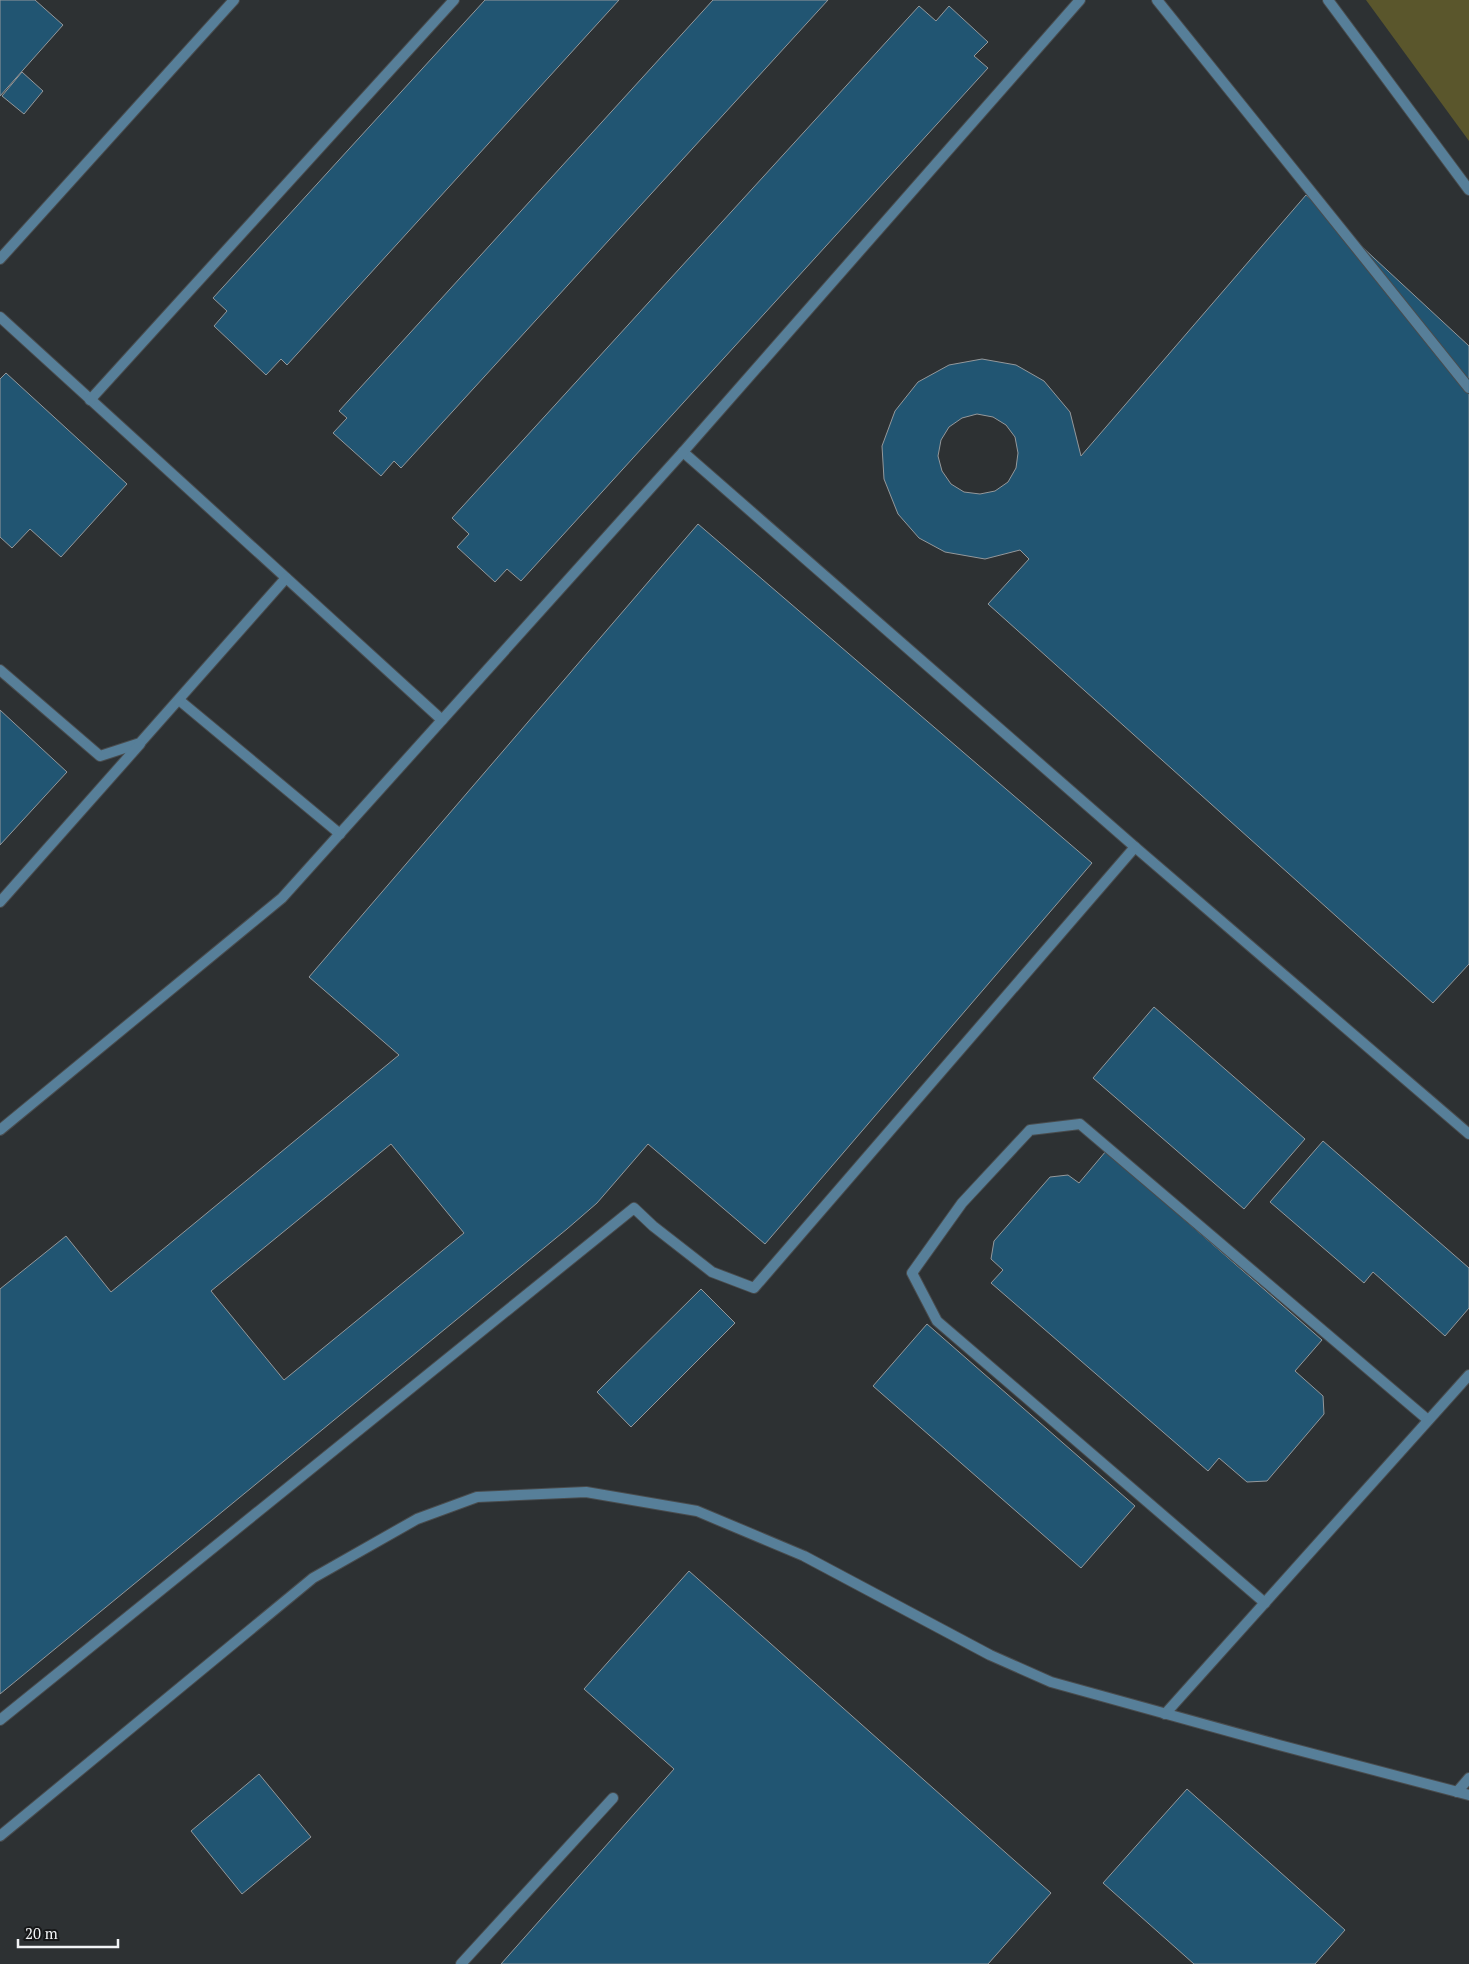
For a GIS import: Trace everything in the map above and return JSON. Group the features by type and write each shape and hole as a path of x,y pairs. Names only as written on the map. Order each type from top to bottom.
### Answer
{"lane":[{"path":"0,259 234,0"},
{"path":"90,400 454,0"},
{"path":"0,1130 282,898 683,452 1080,0"},
{"path":"1157,0 1469,388"},
{"path":"1328,0 1469,190"},
{"path":"0,317 442,720"},
{"path":"683,452 1469,1134"},
{"path":"0,902 286,578"},
{"path":"0,670 100,756 140,743"},
{"path":"179,700 340,834"},
{"path":"0,1720 634,1208 653,1226 712,1272 754,1288 1136,847"},
{"path":"1265,1602 937,1321 912,1273 962,1203 1030,1130 1080,1124 1428,1420"},
{"path":"1164,1714 1469,1375"},
{"path":"0,1836 313,1578 417,1519 477,1497 586,1492 697,1512 804,1556 990,1656 1051,1682 1469,1795"},
{"path":"1456,1792 1469,1778"},
{"path":"461,1964 613,1798"}],"shaded area":[{"path":"1366,0 1469,0 1469,141"}],"building":[{"path":"0,0 35,0 63,25 0,96"},
{"path":"485,0 619,0 287,365 281,359 266,375 214,326 227,311 213,298"},
{"path":"713,0 828,0 401,468 394,461 381,476 333,433 347,418 339,411"},
{"path":"919,6 936,21 949,6 988,42 974,56 988,68 521,581 507,569 495,582 457,547 469,534 452,518"},
{"path":"22,72 43,91 24,114 2,96"},
{"path":"1306,195 1469,346 1469,964 1433,1003 988,604 1029,559 1020,550 985,559 945,552 919,538 898,514 884,479 882,446 895,411 918,382 949,365 982,359 1016,365 1044,381 1070,412 1081,456","holes":["977,414 993,417 1006,425 1015,437 1018,453 1016,468 1008,482 995,491 980,494 964,492 951,484 942,471 938,456 941,440 949,427 962,418"]},
{"path":"6,373 127,484 61,557 30,529 12,548 0,537 0,379"},
{"path":"698,524 1092,863 765,1244 648,1144 597,1203 567,1229 0,1694 0,1289 66,1236 111,1292 399,1055 309,977","holes":["391,1144 464,1233 284,1380 211,1291"]},
{"path":"0,710 67,772 0,845"},
{"path":"1154,1007 1305,1139 1244,1209 1093,1078"},
{"path":"1323,1141 1469,1268 1469,1308 1445,1336 1373,1272 1364,1283 1270,1202"},
{"path":"1106,1151 1322,1340 1295,1371 1323,1396 1324,1414 1267,1481 1247,1482 1219,1458 1208,1471 991,1283 1003,1270 991,1259 994,1241 1050,1177 1068,1175 1079,1183"},
{"path":"701,1289 735,1323 631,1427 597,1392"},
{"path":"927,1324 1135,1506 1081,1568 873,1386"},
{"path":"689,1571 1051,1893 988,1964 501,1964 674,1769 584,1689"},
{"path":"259,1774 311,1837 242,1894 191,1831"},
{"path":"1187,1789 1345,1930 1315,1964 1194,1964 1103,1883"}]}
